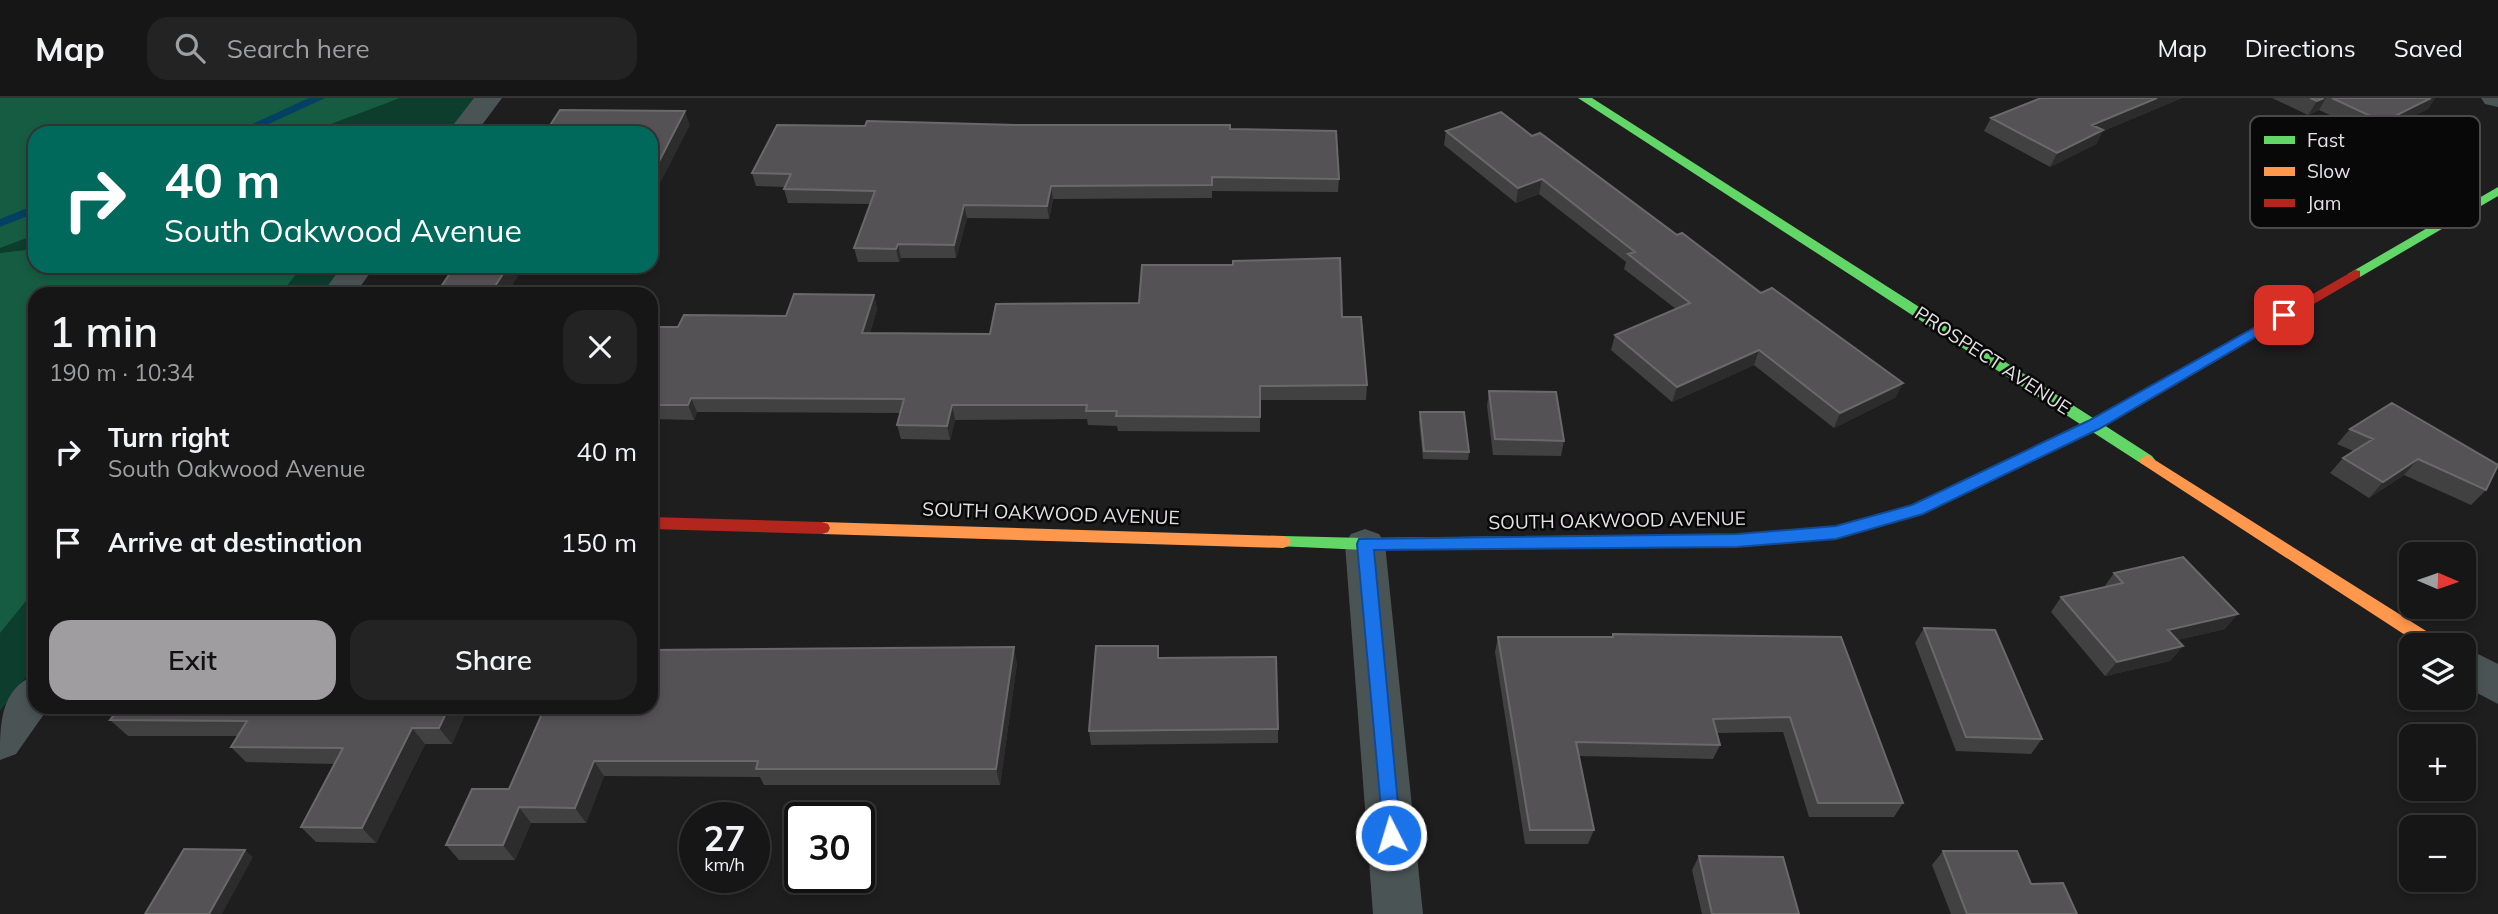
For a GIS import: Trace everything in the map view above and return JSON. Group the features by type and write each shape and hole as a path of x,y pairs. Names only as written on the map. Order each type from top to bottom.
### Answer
{"street":[{"path":"466,126 488,98"},
{"name":"PROSPECT AVENUE","path":"1584,98 2416,633"},
{"name":"SOUTH OAKWOOD AVENUE","path":"2480,201 2498,191"},
{"name":"SOUTH OAKWOOD AVENUE","path":"658,523 1365,544 1737,540 1836,533 1917,510 2094,425 2434,228"},
{"path":"1365,544 1398,914"},
{"path":"2476,672 2498,686"},
{"path":"0,741 28,703"}],"green space":[{"path":"0,98 475,98 453,126 28,126 28,273 340,273 329,287 28,287 28,675 0,711"},
{"path":"0,98 400,98 326,126 28,126 28,238 0,248"},
{"path":"28,250 28,273 297,273 286,287 28,287 28,599 0,633 0,253"}],"building":[{"path":"2041,98 2157,98 2092,125 2103,130 2057,153 1991,118"},
{"path":"2332,98 2431,98 2395,116 2370,116"},
{"path":"560,110 685,111 658,163 658,126 550,126"},
{"path":"1501,112 1532,136 1540,133 1677,235 1682,233 1761,293 1772,288 1903,383 1840,413 1759,350 1677,387 1615,335 1690,303 1628,254 1635,252 1542,179 1518,188 1446,131"},
{"path":"867,121 1016,125 1230,125 1230,129 1336,131 1339,179 1212,177 1212,185 1051,186 1047,206 964,205 954,245 898,244 896,249 854,248 875,191 784,189 791,174 752,173 777,125 865,126"},
{"path":"1340,258 1342,317 1361,317 1367,385 1260,386 1260,417 1116,416 1117,411 1086,411 1087,405 952,405 947,426 897,425 904,399 691,398 688,405 658,405 658,327 678,327 684,315 786,316 794,294 874,295 862,333 990,334 996,304 1139,303 1142,265 1233,265 1233,261"},
{"path":"450,273 504,273 494,287 441,287"},
{"path":"1489,391 1556,392 1564,441 1495,439"},
{"path":"2392,403 2498,465 2486,490 2418,459 2383,482 2343,458 2373,439 2350,429"},
{"path":"1420,412 1464,412 1469,452 1424,451"},
{"path":"2183,557 2238,614 2168,630 2183,646 2117,662 2061,597 2123,583 2114,573"},
{"path":"1924,628 1995,630 2042,739 1966,737"},
{"path":"1613,634 1841,637 1903,803 1818,803 1790,717 1713,719 1720,745 1576,742 1594,830 1530,830 1498,637 1613,637"},
{"path":"1096,646 1158,646 1158,658 1276,657 1278,729 1089,731"},
{"path":"1014,647 996,769 756,769 758,761 594,761 575,808 519,807 503,845 446,845 472,789 509,789 542,714 658,714 658,650"},
{"path":"115,714 446,714 439,728 412,728 362,828 301,827 343,748 231,747 247,721 110,720"},
{"path":"184,849 245,850 209,914 145,914"},
{"path":"1943,851 2017,851 2031,884 2063,883 2077,914 1967,914"},
{"path":"1699,856 1783,857 1799,914 1712,914"}],"waterway":[{"path":"255,126 319,98"},
{"path":"0,223 28,212"}],"traffic: fast":[{"path":"1584,98 2147,460"},
{"path":"2480,201 2498,191"},
{"path":"2355,274 2434,228"},
{"path":"1283,542 1365,544 1737,540 1836,533 1917,510 2114,414"}],"traffic: slow":[{"path":"2147,460 2416,633"},
{"path":"822,528 1283,542"}],"traffic: jam":[{"path":"2114,414 2355,274"},
{"path":"658,523 822,528"}],"route":[{"path":"1391,835 1365,544 1737,540 1836,533 1917,510 2094,425 2284,315"}]}
